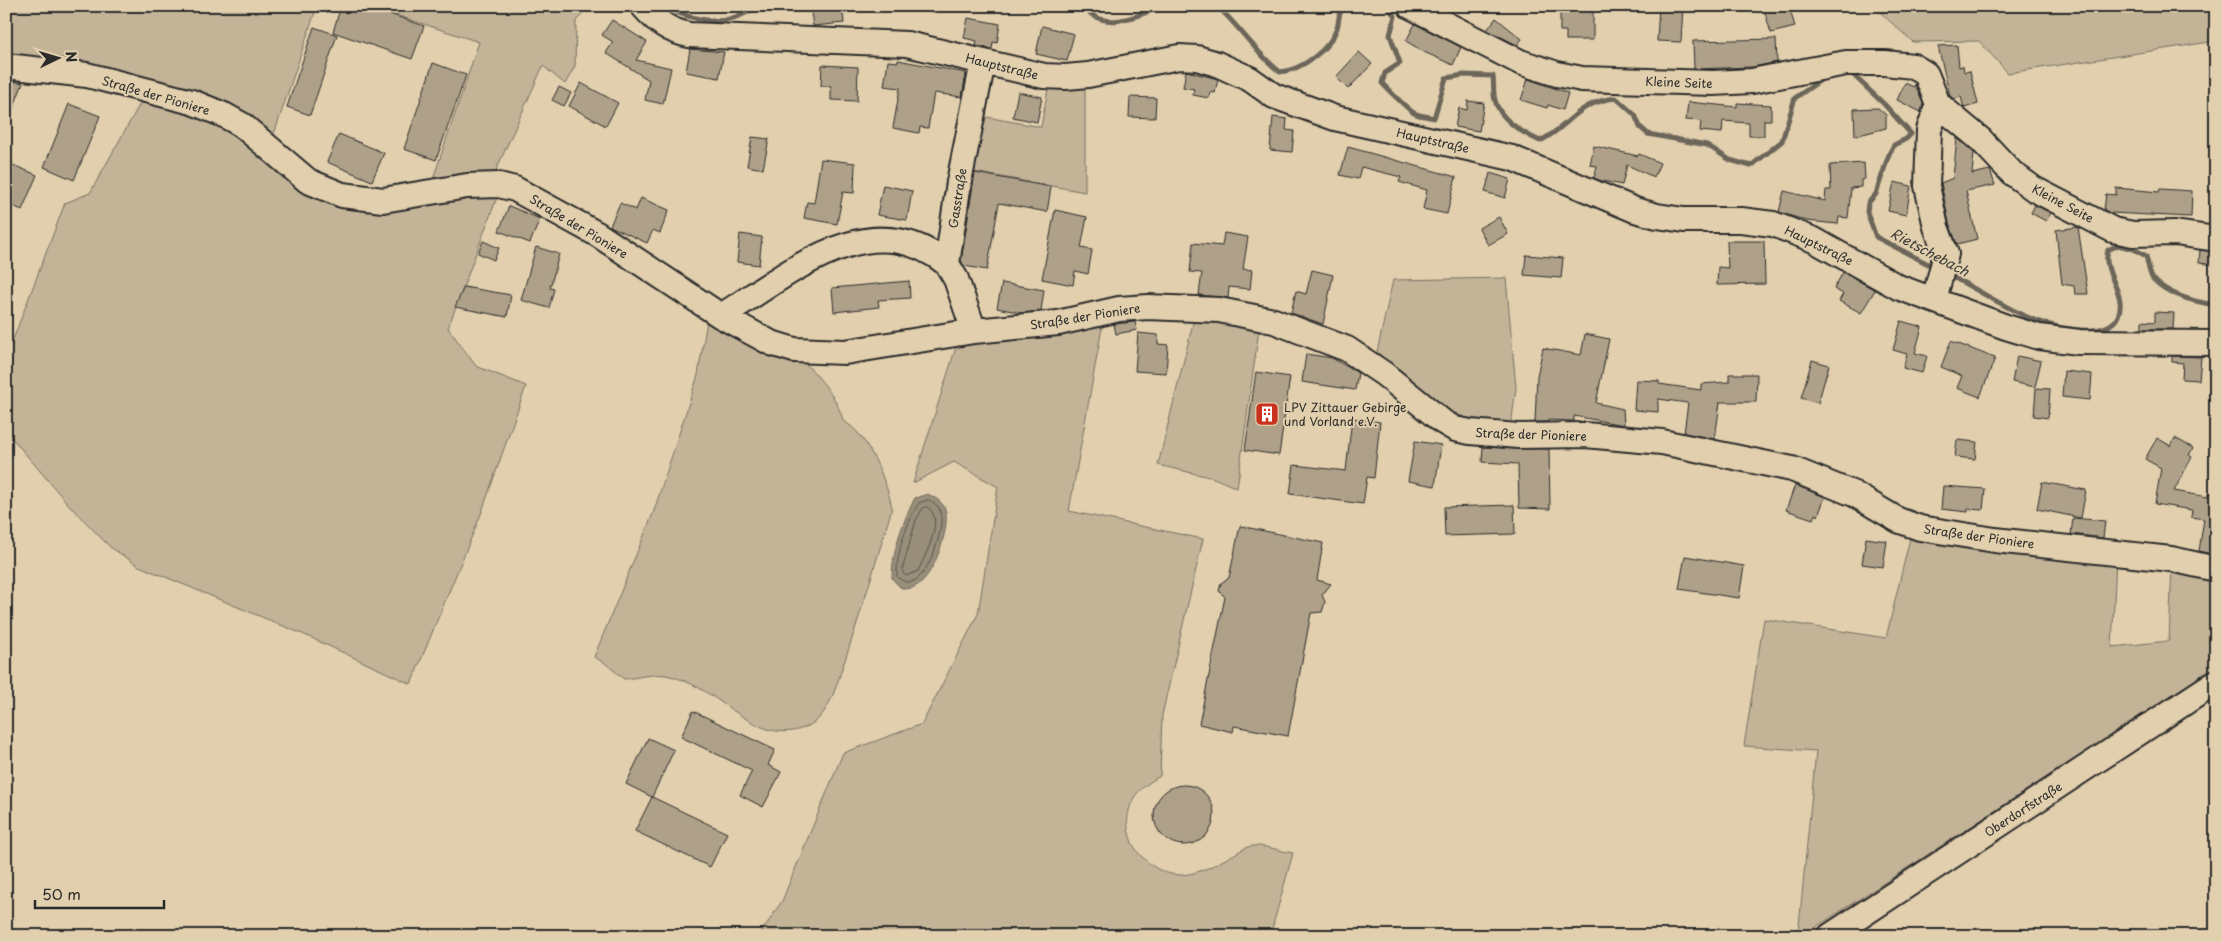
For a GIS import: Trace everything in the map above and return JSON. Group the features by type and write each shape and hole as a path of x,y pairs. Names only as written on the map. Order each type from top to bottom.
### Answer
{"street":[{"name":"Hauptstraße","path":"643,6 661,24 673,32 689,35 907,44 1023,72 1066,78 1179,57 1197,58 1250,79 1274,96 1335,118 1512,158 1635,210 1684,220 1741,220 1773,224 1814,240 1898,286 1936,293 2006,327 2039,337 2079,342 2216,343"},
{"name":"Kleine Seite","path":"1410,6 1520,62 1565,76 1713,83 1752,82 1846,62 1885,62 1914,66 1926,74 1938,104 1981,140 2012,173 2034,189 2113,230 2133,234 2175,233 2216,239"},
{"name":"Gasstraße","path":"947,264 959,182 983,62"},
{"name":"Straße der Pioniere","path":"6,66 87,75 200,106 242,125 308,182 342,195 383,200 467,186 499,185 515,189 597,234 721,316 771,344 794,350 845,352 974,331 1058,323 1119,309 1148,307 1220,310 1245,314 1303,330 1347,349 1384,374 1443,422 1455,429 1518,436 1585,435 1662,442 1792,469 1846,490 1898,520 1920,528 1996,540 2171,558 2216,569"},
{"path":"1936,293 1946,254 1936,227 1927,186 1930,130 1938,104"},
{"path":"721,316 820,255 852,242 898,240 915,244 931,251 947,264 956,279 974,331"},
{"name":"Oberdorfstraße","path":"1830,936 2216,682"}],"shaded area":[{"path":"6,6 317,6 270,146 238,117 6,61"},
{"path":"368,6 589,6 576,21 575,66 565,84 543,66 492,179 429,191 479,42"},
{"path":"1873,6 2216,6 2216,41 2008,73 1979,41 1913,42"},
{"path":"1049,84 1085,84 1085,192 963,170 975,115 1041,127"},
{"path":"146,93 223,116 304,186 499,192 448,328 476,366 526,386 481,514 411,684 305,635 139,566 110,547 69,505 6,431 6,358 65,203 90,193"},
{"path":"1506,278 1516,388 1511,426 1464,417 1436,404 1377,352 1393,280"},
{"path":"708,315 762,338 793,354 808,366 830,393 843,421 852,427 868,447 881,472 892,508 832,698 819,718 799,730 784,732 762,727 738,714 704,691 680,679 666,675 651,675 624,679 605,663 594,657 654,511 698,375"},
{"path":"1194,319 1222,320 1259,329 1237,488 1214,478 1158,465"},
{"path":"1103,322 1069,511 1203,539 1162,715 1160,776 1143,787 1132,801 1128,815 1130,838 1142,857 1164,872 1175,875 1197,872 1208,868 1252,846 1267,847 1293,853 1270,936 759,936 782,901 843,753 922,724 978,614 998,487 954,462 913,483 957,344"},
{"path":"1911,534 2116,558 2112,647 2169,641 2172,563 2216,573 2216,672 2135,725 2103,741 1802,936 1798,936 1816,751 1744,746 1764,619 1886,638"}],"water":[{"path":"928,494 936,498 945,509 945,531 941,546 936,560 920,583 910,588 900,587 892,578 892,568 899,536 915,498"}],"building":[{"path":"341,6 367,6 424,26 412,59 333,32"},
{"path":"810,6 842,6 844,23 813,26"},
{"path":"1659,6 1683,6 1681,42 1657,41"},
{"path":"1763,6 1789,6 1795,27 1771,33"},
{"path":"1560,10 1593,10 1593,40 1566,40 1566,31 1560,31"},
{"path":"968,18 1000,24 997,43 993,42 992,49 976,46 977,41 964,38"},
{"path":"1496,18 1522,39 1517,45 1487,30"},
{"path":"612,20 647,42 636,60 671,68 663,104 645,100 649,80 606,53 613,42 602,35"},
{"path":"1415,24 1461,47 1453,65 1424,52 1406,41"},
{"path":"1042,26 1074,34 1067,61 1036,54"},
{"path":"314,27 337,35 310,115 287,107"},
{"path":"1776,39 1777,62 1753,67 1694,69 1693,41"},
{"path":"1957,45 1959,67 1963,66 1964,72 1970,71 1978,104 1964,108 1961,97 1954,99 1950,96 1938,46"},
{"path":"690,49 724,52 719,78 686,72"},
{"path":"1359,52 1372,64 1348,89 1336,77"},
{"path":"898,60 966,73 962,97 934,93 928,128 920,127 919,133 893,128 900,88 884,86 888,61 898,62"},
{"path":"433,63 466,75 436,160 404,149"},
{"path":"822,65 858,67 857,101 831,100 831,86 821,86"},
{"path":"1186,71 1218,79 1215,93 1210,92 1209,98 1193,95 1194,89 1183,87"},
{"path":"1528,79 1568,93 1563,110 1548,105 1547,108 1521,100"},
{"path":"6,80 23,83 7,124 6,124"},
{"path":"581,83 618,103 606,126 569,106"},
{"path":"1905,83 1914,87 1915,84 1923,104 1921,112 1897,100"},
{"path":"559,87 571,93 564,106 552,100"},
{"path":"1018,92 1042,97 1037,122 1013,117"},
{"path":"1130,97 1156,98 1155,118 1129,117"},
{"path":"1468,101 1484,103 1479,131 1455,127 1459,108 1467,110"},
{"path":"1688,102 1737,107 1737,103 1771,105 1771,120 1764,120 1764,136 1749,136 1749,123 1723,121 1722,133 1700,131 1701,121 1686,120"},
{"path":"69,104 100,116 74,180 44,167"},
{"path":"1878,108 1886,115 1886,128 1855,136 1854,109"},
{"path":"1273,117 1287,119 1286,130 1294,131 1292,152 1270,150"},
{"path":"339,134 384,153 372,181 327,162"},
{"path":"752,137 769,139 763,169 747,166"},
{"path":"1957,138 1974,153 1972,174 1990,170 1995,185 1966,191 1977,239 1957,244 1949,223 1941,183 1953,178"},
{"path":"1594,146 1638,156 1639,154 1660,163 1654,177 1627,165 1622,185 1598,180 1594,178 1597,166 1590,165"},
{"path":"1348,147 1456,177 1447,214 1423,209 1427,190 1399,182 1401,177 1361,167 1358,179 1340,175"},
{"path":"821,159 855,163 854,193 843,192 837,224 804,218 807,202 814,203"},
{"path":"6,162 37,175 22,210 6,203"},
{"path":"1864,163 1865,179 1861,180 1861,187 1851,188 1848,218 1839,217 1838,224 1807,221 1779,212 1784,191 1825,201 1826,190 1831,190 1830,165"},
{"path":"975,173 1051,187 1047,212 999,203 987,270 964,266 961,261"},
{"path":"1490,173 1510,179 1505,198 1485,192"},
{"path":"1894,182 1911,186 1906,215 1888,211"},
{"path":"883,185 912,191 907,220 877,215"},
{"path":"2116,188 2159,192 2160,189 2192,191 2191,217 2110,213 2104,210 2106,194 2116,195"},
{"path":"641,198 669,210 660,233 653,230 647,243 610,226 620,203 636,210"},
{"path":"2035,205 2051,213 2046,221 2031,213"},
{"path":"509,206 540,219 530,243 499,231"},
{"path":"1055,210 1087,217 1081,248 1092,250 1088,274 1075,271 1073,285 1042,279"},
{"path":"1499,217 1508,234 1488,245 1479,228"},
{"path":"2078,227 2088,294 2075,294 2074,286 2062,284 2056,230"},
{"path":"1224,233 1248,237 1243,269 1252,270 1250,289 1229,287 1228,298 1199,295 1202,273 1190,272 1193,243 1222,246"},
{"path":"740,234 762,237 759,265 737,262"},
{"path":"483,241 499,248 494,260 478,253"},
{"path":"1727,241 1764,241 1765,284 1717,285 1718,267 1728,268"},
{"path":"536,247 559,254 550,288 554,289 549,308 521,300"},
{"path":"2200,250 2216,252 2216,265 2199,263"},
{"path":"1526,255 1563,258 1561,278 1524,275"},
{"path":"1312,270 1333,275 1323,324 1291,313 1296,291 1306,294"},
{"path":"1843,272 1875,290 1861,313 1839,301 1843,294 1834,289"},
{"path":"909,281 910,298 878,300 879,307 834,312 832,288"},
{"path":"1002,283 1044,290 1041,311 1022,313 997,308"},
{"path":"464,287 511,295 507,317 455,307"},
{"path":"2155,312 2174,313 2173,329 2142,329 2142,321 2155,322"},
{"path":"1901,321 1922,327 1915,353 1927,356 1922,373 1903,368 1907,354 1893,350"},
{"path":"1135,322 1137,330 1116,334 1114,324"},
{"path":"1138,333 1158,335 1158,344 1168,345 1166,373 1135,371"},
{"path":"1585,334 1609,339 1596,403 1623,409 1624,425 1574,416 1574,421 1548,420 1548,422 1535,422 1537,376 1543,348 1581,355"},
{"path":"1951,341 1995,358 1980,397 1957,388 1962,376 1941,367"},
{"path":"1306,354 1332,358 1358,373 1355,390 1302,382"},
{"path":"2017,356 2041,361 2035,387 2012,382"},
{"path":"2172,356 2201,357 2199,380 2182,379 2183,363 2172,362"},
{"path":"1812,360 1829,365 1818,403 1801,398"},
{"path":"2064,371 2092,374 2090,400 2062,397"},
{"name":"LPV Zittauer Gebirge und Vorland e.V.","path":"1256,372 1290,377 1279,455 1245,450"},
{"path":"1729,374 1757,374 1756,402 1720,402 1715,439 1684,433 1688,403 1658,399 1658,412 1634,410 1636,380 1659,381 1659,384 1701,390 1701,384 1729,382"},
{"path":"2036,388 2050,389 2048,418 2034,416"},
{"path":"1352,418 1380,422 1374,478 1367,477 1363,504 1290,494 1294,465 1346,471"},
{"path":"2157,438 2171,446 2175,438 2193,448 2189,455 2192,457 2174,491 2208,497 2208,493 2216,494 2216,555 2199,551 2204,519 2191,517 2192,510 2155,504 2161,468 2145,459"},
{"path":"1957,440 1977,442 1975,459 1955,457"},
{"path":"1415,441 1441,445 1435,486 1408,481"},
{"path":"1483,447 1549,449 1550,509 1519,508 1518,464 1482,462"},
{"path":"2042,482 2086,490 2081,518 2037,509"},
{"path":"1795,485 1825,497 1818,516 1815,514 1813,519 1786,510"},
{"path":"1943,486 1985,489 1983,510 1968,509 1968,512 1941,509"},
{"path":"1514,505 1515,534 1445,536 1444,507"},
{"path":"2073,518 2105,521 2103,538 2071,534"},
{"path":"1240,526 1323,543 1317,580 1331,584 1322,595 1325,602 1322,612 1311,613 1288,736 1234,726 1233,732 1199,724 1225,597 1219,591 1221,583 1229,578"},
{"path":"1866,538 1887,541 1883,567 1862,564"},
{"path":"1685,556 1744,566 1739,598 1679,589"},
{"path":"693,711 775,750 768,765 781,772 763,807 740,795 752,771 681,737"},
{"path":"648,738 674,750 652,797 626,784"},
{"path":"1184,785 1200,790 1205,794 1209,799 1214,815 1209,831 1205,836 1200,840 1184,845 1168,840 1163,836 1159,831 1154,815 1159,799 1163,794 1168,790"},
{"path":"652,797 727,833 710,867 635,831"}],"waterway":[{"name":"Rietschebach","path":"669,6 689,16 715,21 737,17 759,6"},
{"name":"Rietschebach","path":"1084,6 1092,14 1101,19 1111,21 1132,17 1163,6"},
{"name":"Rietschebach","path":"1217,6 1263,57 1280,72 1306,63 1322,51 1337,28 1340,12 1344,6"},
{"name":"Rietschebach","path":"1387,6 1395,16 1390,35 1400,63 1385,73 1382,83 1392,94 1416,114 1434,118 1446,78 1464,75 1493,76 1494,97 1501,113 1513,125 1540,141 1591,104 1616,98 1635,115 1640,127 1648,134 1707,145 1730,160 1751,166 1782,141 1795,98 1825,77"},
{"name":"Rietschebach","path":"1850,72 1884,104 1911,134 1894,145 1889,154 1876,194 1868,203 1867,212 1876,237 1936,268"},
{"name":"Rietschebach","path":"1947,274 2034,320 2074,330 2101,328 2111,324 2118,316 2120,308 2120,299 2108,267 2107,258 2108,250 2118,245 2134,249 2146,256 2152,277 2159,285 2191,300 2216,305"}],"place":[{"name":"LPV Zittauer Gebirge und Vorland e.V.","path":"1267,414"}]}
